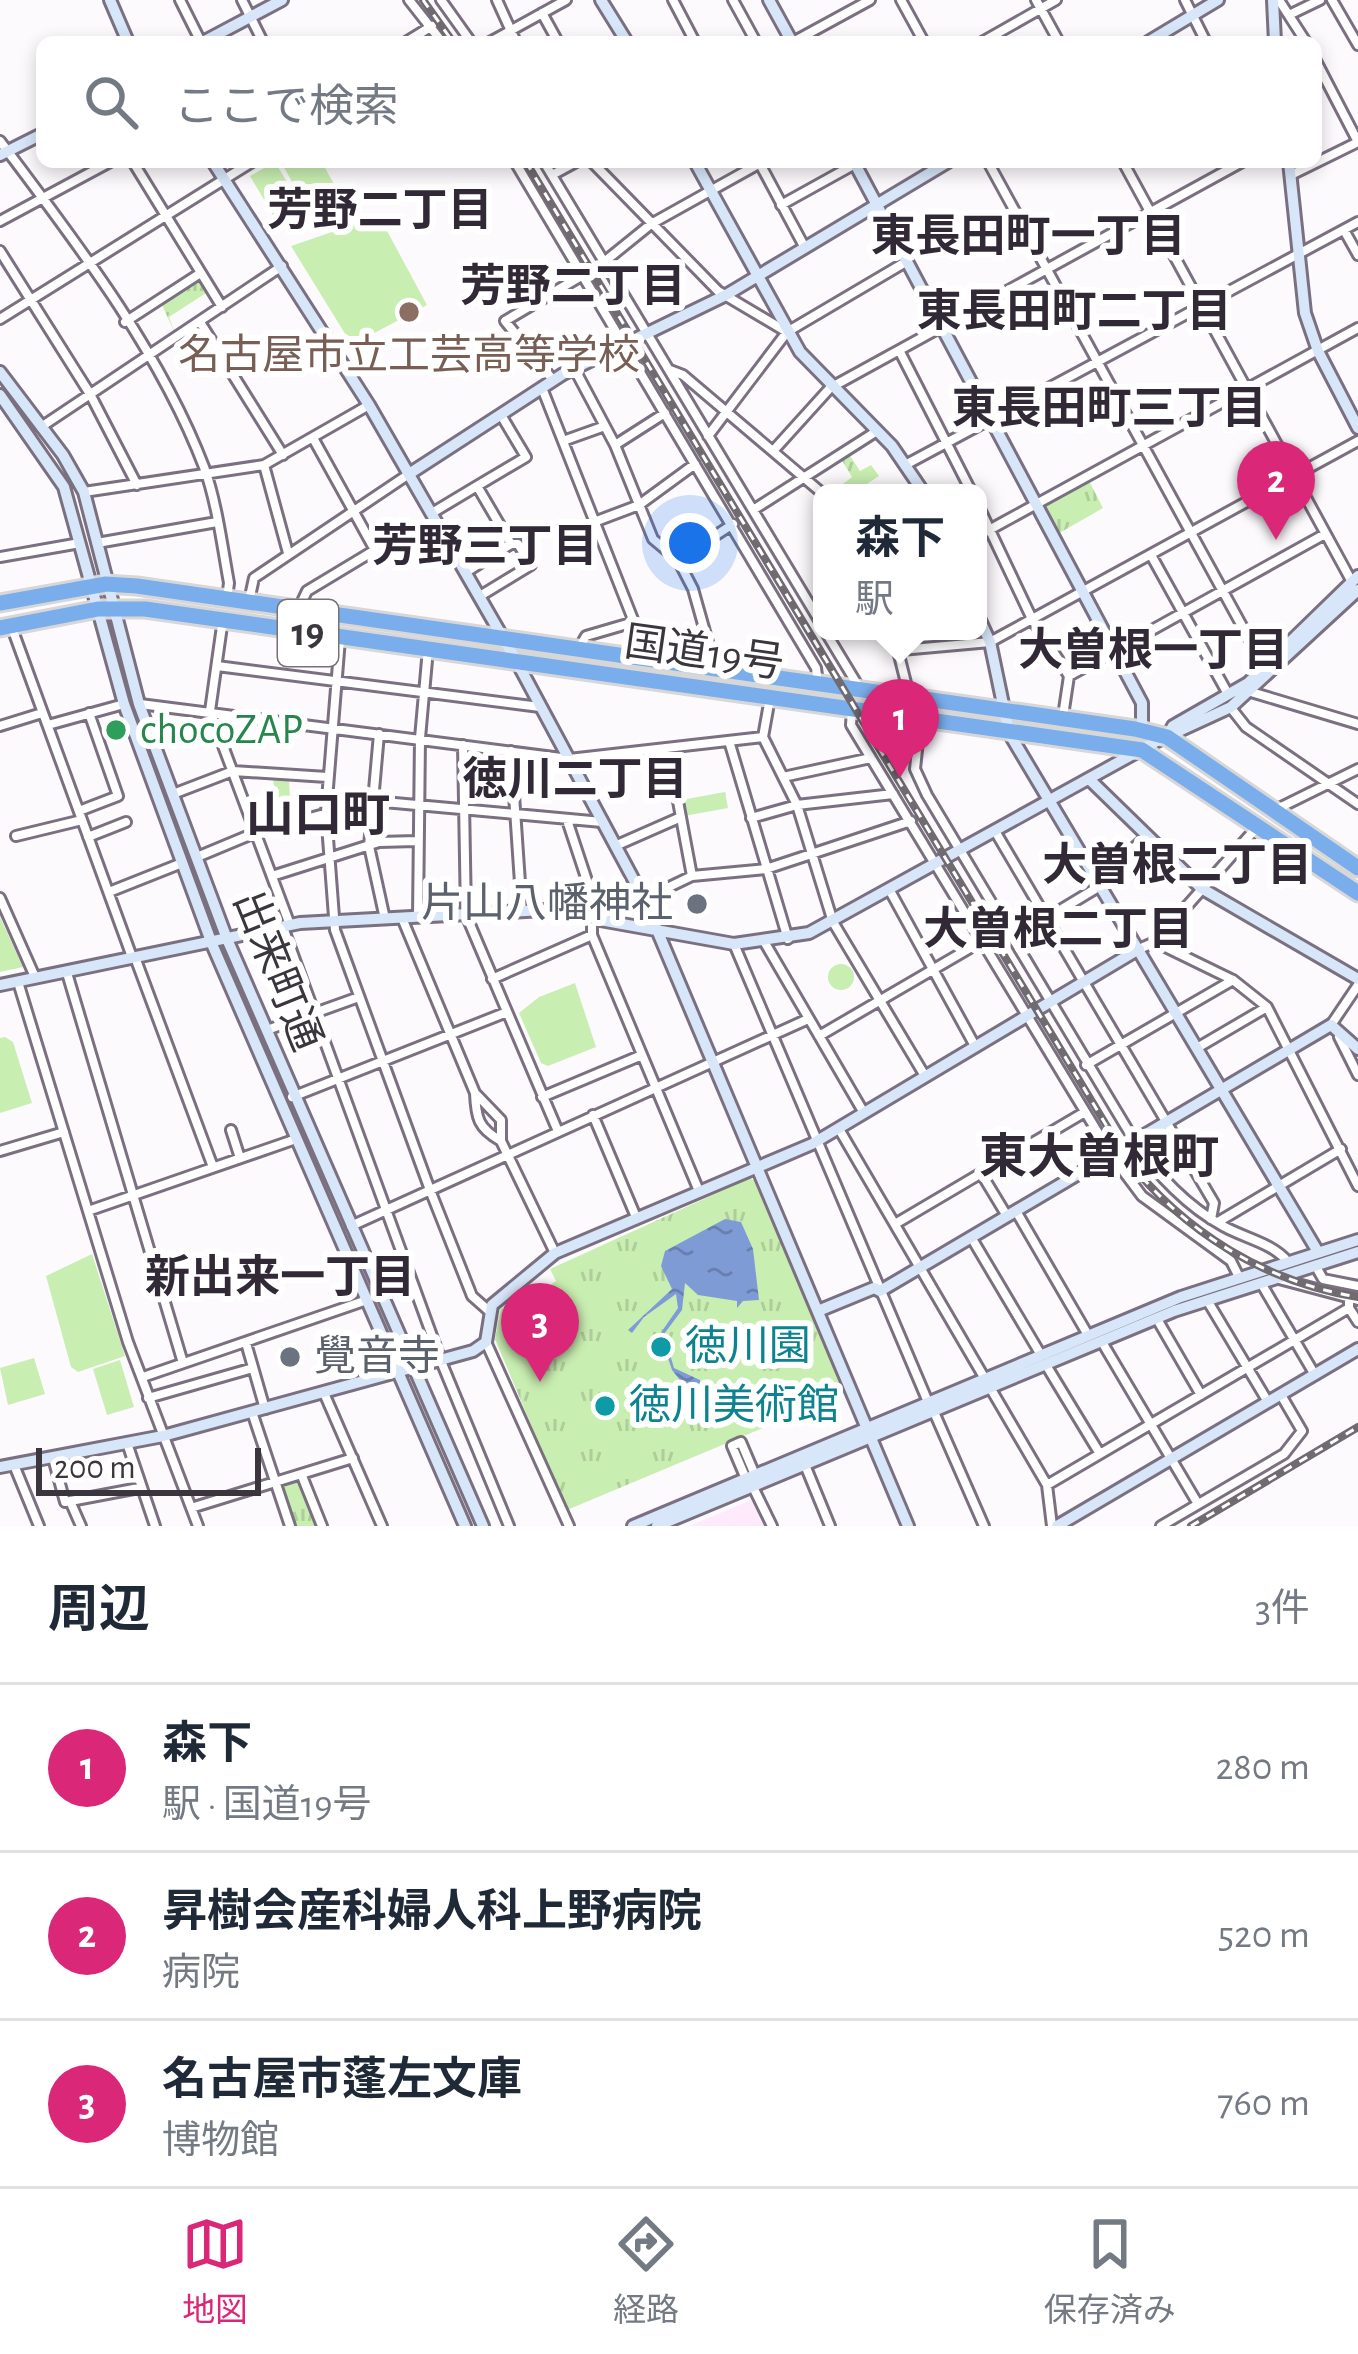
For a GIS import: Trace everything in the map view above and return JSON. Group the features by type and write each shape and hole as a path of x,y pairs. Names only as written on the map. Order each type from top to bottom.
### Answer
{"highway":[{"name":"国道19号","path":"0,603 99,586 226,599 1142,730 1167,736 1353,864"},
{"name":"国道19号","path":"6,627 105,609 223,619 1142,750 1358,893"},
{"path":"1247,804 1358,880"},
{"path":"1311,846 1353,864"}],"street":[{"path":"110,0 125,36"},
{"path":"180,0 199,36"},
{"path":"242,0 260,36"},
{"path":"214,36 282,0"},
{"path":"409,0 438,36"},
{"path":"496,0 514,36"},
{"path":"501,36 566,0"},
{"path":"602,0 623,36"},
{"path":"673,0 692,36"},
{"path":"733,0 753,36"},
{"path":"769,0 789,36"},
{"path":"803,36 870,0"},
{"path":"901,0 921,36"},
{"path":"991,36 1039,4 1056,0"},
{"path":"1185,0 1203,36"},
{"path":"1158,36 1218,0"},
{"path":"1276,0 1291,14 1303,36"},
{"path":"1275,36 1276,0"},
{"path":"1291,14 1321,0"},
{"path":"1333,0 1358,46"},
{"path":"443,1 467,36"},
{"path":"1039,4 1056,36"},
{"path":"542,14 555,36"},
{"path":"416,36 432,26"},
{"path":"1322,73 1358,142 1322,156"},
{"path":"5,153 36,137"},
{"path":"0,141 148,356 180,411 206,472 229,583 226,599"},
{"path":"0,220 44,202 100,168"},
{"path":"136,168 162,217 222,307"},
{"path":"218,168 432,513 644,899 908,1526"},
{"path":"0,319 243,168"},
{"path":"519,168 734,524 816,668 819,684"},
{"path":"547,168 813,610"},
{"path":"552,176 566,168"},
{"path":"598,168 726,296 787,332"},
{"path":"698,168 787,332 830,388 907,464 919,484"},
{"path":"604,262 651,224 750,168"},
{"path":"763,168 805,248"},
{"path":"781,205 846,168"},
{"path":"858,168 1142,703 1142,730"},
{"path":"248,602 254,578 350,508 547,384 726,296 938,168"},
{"path":"991,168 1265,668"},
{"path":"1126,168 1356,589"},
{"path":"773,451 830,388 1231,168"},
{"path":"1290,169 1305,313 1318,351 1358,428"},
{"path":"907,464 1358,222"},
{"path":"1344,230 1358,255"},
{"path":"0,251 90,394 137,485"},
{"path":"709,436 787,332 904,262"},
{"path":"40,428 282,266"},
{"path":"125,322 199,274"},
{"path":"578,649 586,636 634,622 563,441 547,384 505,321 583,275"},
{"path":"200,322 283,455"},
{"path":"987,532 1358,328"},
{"path":"899,350 969,484"},
{"path":"574,368 615,446 653,539 678,560 693,589 716,672"},
{"path":"668,370 728,412 813,485"},
{"name":"出来町通","path":"0,373 83,492 99,586"},
{"name":"出来町通","path":"0,394 64,487 99,586 124,704 212,944 465,1526"},
{"path":"83,492 264,465 369,405"},
{"path":"615,446 665,413"},
{"path":"432,513 526,457 501,415"},
{"path":"563,441 605,426"},
{"path":"753,510 877,431"},
{"path":"298,610 307,591 375,550 313,438"},
{"path":"901,650 990,642 1358,441"},
{"path":"595,522 639,505 695,464"},
{"path":"264,465 288,554"},
{"path":"477,486 511,544"},
{"path":"95,544 218,522"},
{"path":"678,560 734,524"},
{"path":"987,524 1032,619 1069,676 1063,718"},
{"path":"1069,676 1325,534"},
{"path":"0,557 81,543"},
{"path":"466,572 511,544 518,544 531,565 480,596"},
{"path":"1151,555 1242,723 1358,804"},
{"path":"1230,701 1356,589"},
{"path":"0,985 286,926 418,916 522,912 734,944 788,939 833,922 1167,736 1174,726 1251,692 1356,589"},
{"name":"出来町通","path":"105,609 227,939 292,1097 483,1526"},
{"path":"223,619 210,711 275,875 286,926 386,1211 509,1526"},
{"path":"6,627 48,725 213,1167"},
{"path":"987,636 1009,733 1279,1188 1323,1279 1358,1286"},
{"path":"340,638 326,812 334,922 430,1190 472,1295 489,1311"},
{"path":"831,640 860,691"},
{"path":"897,640 909,697"},
{"path":"418,916 416,841 428,649"},
{"path":"218,666 541,707"},
{"path":"1251,692 1358,724"},
{"path":"770,698 763,737 797,805 833,922 925,1076"},
{"path":"48,725 124,704"},
{"path":"139,704 569,759 763,737"},
{"path":"852,710 851,725 1112,1156 1142,1196 1231,1261 1240,1277"},
{"path":"0,726 43,712"},
{"path":"16,836 80,816 118,796 89,713"},
{"path":"921,720 915,769 958,852 1135,1142 1163,1178 1214,1221 1274,1249 1288,1262"},
{"path":"379,734 369,846 385,919"},
{"path":"729,741 788,939"},
{"path":"463,745 466,915 556,1130"},
{"path":"668,747 692,876"},
{"path":"512,751 522,912"},
{"path":"783,777 871,758"},
{"path":"1273,811 1358,770"},
{"path":"173,794 233,771 327,777"},
{"path":"880,1291 1292,1049 1335,1030 1358,982 1201,888 1089,779"},
{"path":"751,818 797,805 893,794"},
{"path":"197,857 257,832 373,801 602,822"},
{"path":"615,846 681,818"},
{"path":"567,819 596,920 592,935 699,1191"},
{"path":"644,899 692,876 766,869 911,820"},
{"path":"88,837 126,823"},
{"path":"568,1526 486,1342 489,1311 556,1253 817,1141 1154,942 1258,825"},
{"path":"995,831 1214,1203 1214,1221"},
{"path":"1047,918 1099,883 1147,836"},
{"path":"275,875 369,846 416,841"},
{"path":"109,892 182,863"},
{"path":"889,889 976,1046"},
{"path":"0,898 36,979"},
{"path":"402,918 475,1093 483,1131 501,1141"},
{"path":"493,979 592,935"},
{"path":"819,1036 982,941"},
{"path":"1154,942 1233,980 1267,1007 1358,1186"},
{"path":"734,944 984,1526"},
{"path":"765,944 864,1113"},
{"path":"67,973 183,1364"},
{"path":"1085,1065 1233,980"},
{"path":"18,982 148,1398 198,1526"},
{"path":"266,1030 359,997"},
{"path":"1197,1048 1267,1007"},
{"path":"292,1097 507,1012"},
{"path":"350,1227 808,1019"},
{"path":"1335,1030 1358,1049"},
{"path":"1335,1030 1358,1075"},
{"path":"542,1096 642,1055"},
{"path":"475,1093 496,1109 501,1141 556,1253"},
{"path":"895,1224 1085,1112"},
{"path":"593,1114 636,1217"},
{"path":"838,1127 1047,1485 1054,1526 1358,1349"},
{"path":"230,1130 240,1158"},
{"path":"0,1151 64,1132"},
{"path":"88,1211 298,1138"},
{"path":"1214,1221 1341,1149"},
{"path":"981,1172 1088,1335"},
{"path":"971,1238 1100,1454"},
{"path":"633,1526 1044,1360 1276,1279 1358,1240"},
{"path":"1044,1360 1088,1335 1240,1277 1288,1262 1358,1252"},
{"path":"1276,1279 1352,1303"},
{"path":"1261,1283 1315,1375"},
{"path":"818,1311 874,1288 880,1291"},
{"path":"143,1377 367,1300"},
{"path":"1207,1300 1268,1402"},
{"path":"1352,1303 1358,1322"},
{"path":"1047,1485 1352,1303"},
{"path":"1157,1318 1201,1395"},
{"path":"0,1468 163,1436 412,1370 486,1342"},
{"path":"1102,1342 1198,1504"},
{"path":"245,1343 274,1486 290,1526"},
{"path":"148,1398 253,1368"},
{"path":"324,1393 382,1526"},
{"path":"1162,1526 1284,1454 1302,1431 1281,1395"},
{"path":"656,1526 752,1481 806,1466 869,1432"},
{"path":"127,1443 154,1526"},
{"path":"53,1458 65,1502 140,1488"},
{"path":"191,1508 353,1458"},
{"path":"14,1465 39,1526"},
{"path":"806,1466 830,1526"},
{"path":"302,1476 322,1526"},
{"path":"752,1481 772,1526"},
{"path":"70,1502 81,1526"}],"shaded area":[{"path":"756,1498 770,1526 689,1526"}],"green space":[{"path":"264,168 279,168 302,207 277,222 250,176"},
{"path":"284,168 325,168 336,188 305,205"},
{"path":"379,216 427,305 352,345 291,246"},
{"path":"198,279 206,293 169,317 175,333 161,303"},
{"path":"849,454 860,471 871,465 879,476 867,484 843,484 852,477 841,459"},
{"path":"1088,479 1103,508 1056,535 1040,505"},
{"path":"273,779 289,780 291,815 278,821"},
{"path":"725,792 728,808 684,816 681,800"},
{"path":"0,917 23,967 0,972"},
{"path":"841,964 851,967 851,987 841,990 831,987 828,977 831,967"},
{"path":"575,983 596,1047 548,1066 541,1063 519,1013 539,997"},
{"path":"0,1038 13,1042 32,1103 0,1113"},
{"name":"徳川園","path":"750,1178 757,1182 844,1394 567,1510 495,1339 501,1309 515,1308 556,1281 550,1269"},
{"path":"92,1254 125,1356 78,1372 71,1367 46,1276"},
{"path":"34,1358 45,1394 8,1405 0,1368"},
{"path":"120,1360 134,1407 107,1415 93,1369"},
{"path":"298,1481 320,1526 292,1526 281,1488"}],"water":[{"path":"725,1219 741,1222 753,1249 759,1300 743,1301 737,1308 737,1301 698,1295 685,1283 682,1310 664,1334 674,1368 700,1380 706,1410 718,1416 738,1412 731,1422 709,1417 672,1370 660,1334 678,1308 676,1294 644,1317 632,1333 628,1330 672,1289 661,1266 665,1251"}],"railway":[{"path":"423,0 449,36"},
{"path":"530,168 813,638"},
{"path":"814,640 1126,1158 1174,1209 1229,1250 1291,1279 1358,1297"},
{"path":"1191,1526 1358,1427"}],"place":[{"name":"名古屋市立工芸高等学校","path":"409,312"},
{"name":"昇樹会産科婦人科上野病院","path":"1276,540"},
{"name":"chocoZAP","path":"116,730"},
{"name":"森下","path":"900,778"},
{"name":"片山八幡神社","path":"697,904"},
{"name":"徳川園","path":"661,1347"},
{"name":"覺音寺","path":"290,1357"},
{"name":"名古屋市蓬左文庫","path":"540,1382"},
{"name":"徳川美術館","path":"605,1406"}],"district":[{"name":"芳野二丁目","path":"380,211"},
{"name":"東長田町一丁目","path":"1028,237"},
{"name":"芳野二丁目","path":"573,287"},
{"name":"東長田町二丁目","path":"1074,312"},
{"name":"東長田町三丁目","path":"1109,409"},
{"name":"芳野三丁目","path":"485,547"},
{"name":"大曽根一丁目","path":"1153,651"},
{"name":"徳川二丁目","path":"575,780"},
{"name":"山口町","path":"318,817"},
{"name":"大曽根二丁目","path":"1177,866"},
{"name":"大曽根二丁目","path":"1058,930"},
{"name":"東大曽根町","path":"1099,1159"},
{"name":"新出来一丁目","path":"280,1278"}]}
